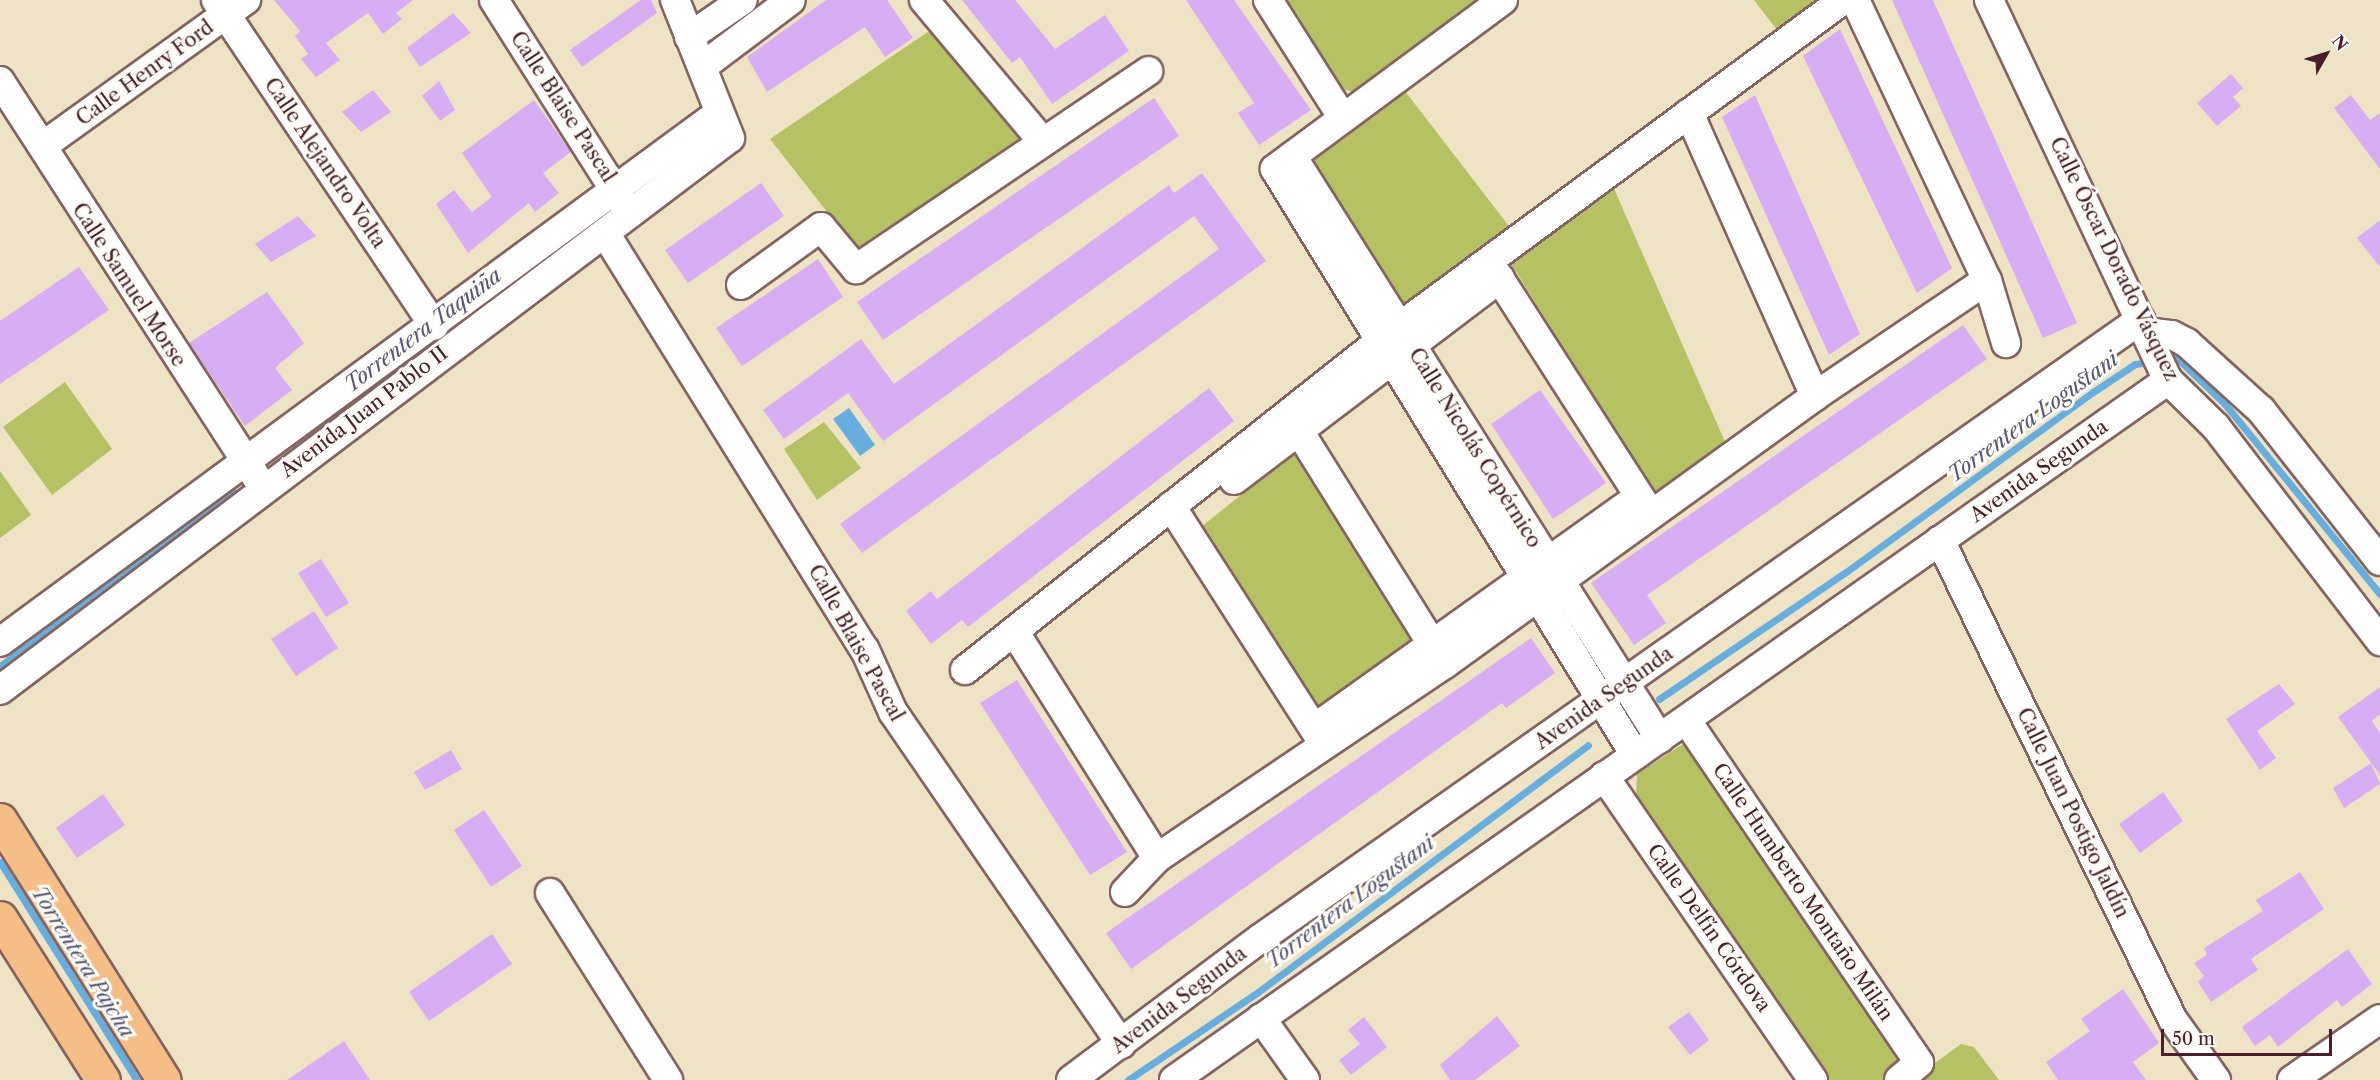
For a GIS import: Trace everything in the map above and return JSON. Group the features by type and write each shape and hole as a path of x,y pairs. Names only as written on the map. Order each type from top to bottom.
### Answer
{"main road":[{"path":"0,820 164,1080"},
{"path":"0,918 102,1080"}],"street":[{"name":"Calle Blaise Pascal","path":"494,0 615,187 629,215"},
{"path":"675,0 718,112"},
{"path":"689,38 743,0"},
{"path":"702,67 791,0"},
{"path":"924,0 1042,142"},
{"path":"1268,0 1343,118 1503,0"},
{"path":"965,670 1014,631 1176,514 1395,343 1494,269 1689,113 1843,0"},
{"path":"1855,0 1987,280 2006,343"},
{"name":"Calle Óscar Dorado Vásquez","path":"1989,0 2154,349 2380,641"},
{"name":"Calle Henry Ford","path":"44,145 229,5"},
{"name":"Calle Alejandro Volta","path":"229,5 434,326"},
{"path":"741,285 821,226 856,269 1148,71"},
{"name":"Calle Samuel Morse","path":"0,81 44,145 58,177 245,464 263,487"},
{"name":"Avenida Juan Pablo II","path":"0,642 434,326 615,187 718,112 730,138 263,487 0,690"},
{"path":"1689,113 1815,396"},
{"name":"Calle Nicolás Copérnico","path":"1343,118 1283,163 1542,580 1624,686 1660,739"},
{"name":"Calle Blaise Pascal","path":"605,233 859,640 893,712 1121,1044"},
{"path":"1494,269 1645,507"},
{"path":"1125,892 1157,858 1319,736 1439,654 1645,507 1987,280"},
{"path":"2154,349 2172,334 2187,343 2260,410 2380,561"},
{"name":"Avenida Segunda","path":"1174,1080 1940,540 2154,349"},
{"name":"Avenida Segunda","path":"1071,1080 1261,938 1600,701 2154,349"},
{"path":"1294,422 1439,654"},
{"path":"1176,514 1319,736"},
{"name":"Calle Juan Postigo Jaldín","path":"1940,540 2173,1020 2216,1080"},
{"name":"Calle Nicolás Copérnico","path":"1542,580 1600,701 1635,755"},
{"path":"1014,631 1157,858"},
{"name":"Calle Humberto Montaño Milán","path":"1687,720 1909,1072"},
{"name":"Calle Delfín Córdova","path":"1604,776 1813,1080"},
{"path":"550,893 668,1080"},
{"path":"1261,1018 1305,1080"},
{"path":"2292,1080 2380,1019"}],"green space":[{"path":"1279,0 1489,0 1354,92 1338,88"},
{"path":"1754,0 1825,0 1780,34"},
{"path":"935,27 1022,137 1020,145 857,250 770,139"},
{"path":"1401,86 1512,230 1417,301 1405,303 1394,298 1311,167 1314,155"},
{"path":"1612,184 1729,451 1655,496 1510,262"},
{"path":"65,382 112,449 52,495 3,427"},
{"path":"824,422 861,468 817,500 784,449"},
{"path":"1291,455 1300,456 1413,629 1414,644 1322,710 1315,708 1201,527"},
{"path":"0,471 31,515 0,538"},
{"path":"1686,742 1906,1064 1885,1080 1829,1080 1636,802 1637,774"},
{"path":"1961,1044 1974,1047 1999,1080 1912,1080"}],"water":[{"path":"849,408 875,445 860,456 833,419"}],"building":[{"path":"274,0 413,0 396,13 402,19 383,34 368,13 326,43 340,60 316,77 301,59 308,54 295,36 300,31"},
{"path":"641,0 651,0 657,13 582,67 570,50"},
{"path":"826,0 887,0 913,38 885,57 865,27 767,92 747,57"},
{"path":"962,0 1015,0 1055,49 1105,15 1129,51 1052,104 1020,57 1012,63"},
{"path":"1186,0 1234,0 1311,110 1259,145 1238,113 1254,103"},
{"path":"1892,0 1933,0 2077,323 2043,338"},
{"path":"453,13 471,33 420,67 407,48"},
{"path":"1840,29 1952,268 1917,293 1803,56"},
{"path":"2231,74 2243,88 2233,97 2241,106 2217,126 2197,103"},
{"path":"439,81 455,110 440,121 422,96"},
{"path":"373,90 391,112 361,132 342,112"},
{"path":"1755,95 1860,334 1829,355 1722,117"},
{"path":"2351,95 2370,120 2380,113 2380,169 2334,108"},
{"path":"1154,98 1179,136 883,340 857,302"},
{"path":"534,100 571,152 543,173 559,193 535,212 529,203 468,253 436,204 454,190 472,212 492,197 462,153"},
{"path":"1202,173 1266,261 862,553 840,524 1219,249 1194,216 883,441 848,393 784,439 763,410 861,339 894,384 1169,185 1174,193"},
{"path":"761,183 784,216 688,283 665,250"},
{"path":"298,216 316,236 271,262 255,244"},
{"path":"2380,220 2380,267 2357,238"},
{"path":"818,259 843,297 742,366 716,328"},
{"path":"79,267 109,310 0,384 0,321"},
{"path":"267,292 304,343 275,368 292,390 245,426 189,343"},
{"path":"1963,325 1987,359 1647,595 1666,623 1634,645 1591,583"},
{"path":"1209,388 1234,421 968,627 962,620 931,644 906,611 931,591 937,599"},
{"path":"1540,390 1606,483 1553,519 1491,424"},
{"path":"321,559 349,603 326,617 298,573"},
{"path":"314,611 338,648 296,676 271,639"},
{"path":"1531,638 1555,673 1506,708 1502,703 1131,969 1106,933"},
{"path":"1017,680 1127,852 1090,875 980,703"},
{"path":"2279,684 2295,704 2257,731 2276,758 2260,770 2226,719"},
{"path":"2380,687 2380,714 2372,721 2380,733 2380,775 2338,717"},
{"path":"451,750 462,769 425,790 414,772"},
{"path":"2371,763 2380,784 2344,808 2333,788"},
{"path":"2163,792 2183,821 2140,853 2119,824"},
{"path":"103,794 125,825 77,858 56,828"},
{"path":"484,810 522,866 491,887 454,830"},
{"path":"2300,872 2324,909 2251,959 2258,970 2211,1002 2198,982 2204,976 2194,963 2207,955 2204,948 2263,911 2256,900"},
{"path":"492,934 512,964 429,1021 409,992"},
{"path":"2348,949 2372,984 2342,1007 2337,1000 2278,1047 2270,1035 2255,1046 2242,1027"},
{"path":"2123,989 2159,1043 2133,1062 2146,1080 2058,1080 2046,1062 2090,1031 2081,1019"},
{"path":"1689,1012 1709,1040 1690,1055 1668,1027"},
{"path":"1497,1016 1520,1046 1475,1080 1450,1080 1440,1065"},
{"path":"1364,1017 1387,1047 1351,1075 1339,1060 1360,1044 1348,1030"},
{"path":"344,1041 370,1080 287,1080"}],"waterway":[{"name":"Torrentera Taquiña","path":"358,402 530,270"},
{"name":"Torrentera Logustani","path":"2165,360 2177,358 2224,403 2380,594"},
{"name":"Torrentera Logustani","path":"1659,699 1846,572 2093,392 2135,364 2151,362"},
{"name":"Torrentera Taquiña","path":"0,666 235,493"},
{"name":"Torrentera Logustani","path":"1128,1080 1258,992 1588,745"},
{"name":"Torrentera Pajcha","path":"0,862 137,1080"}]}
